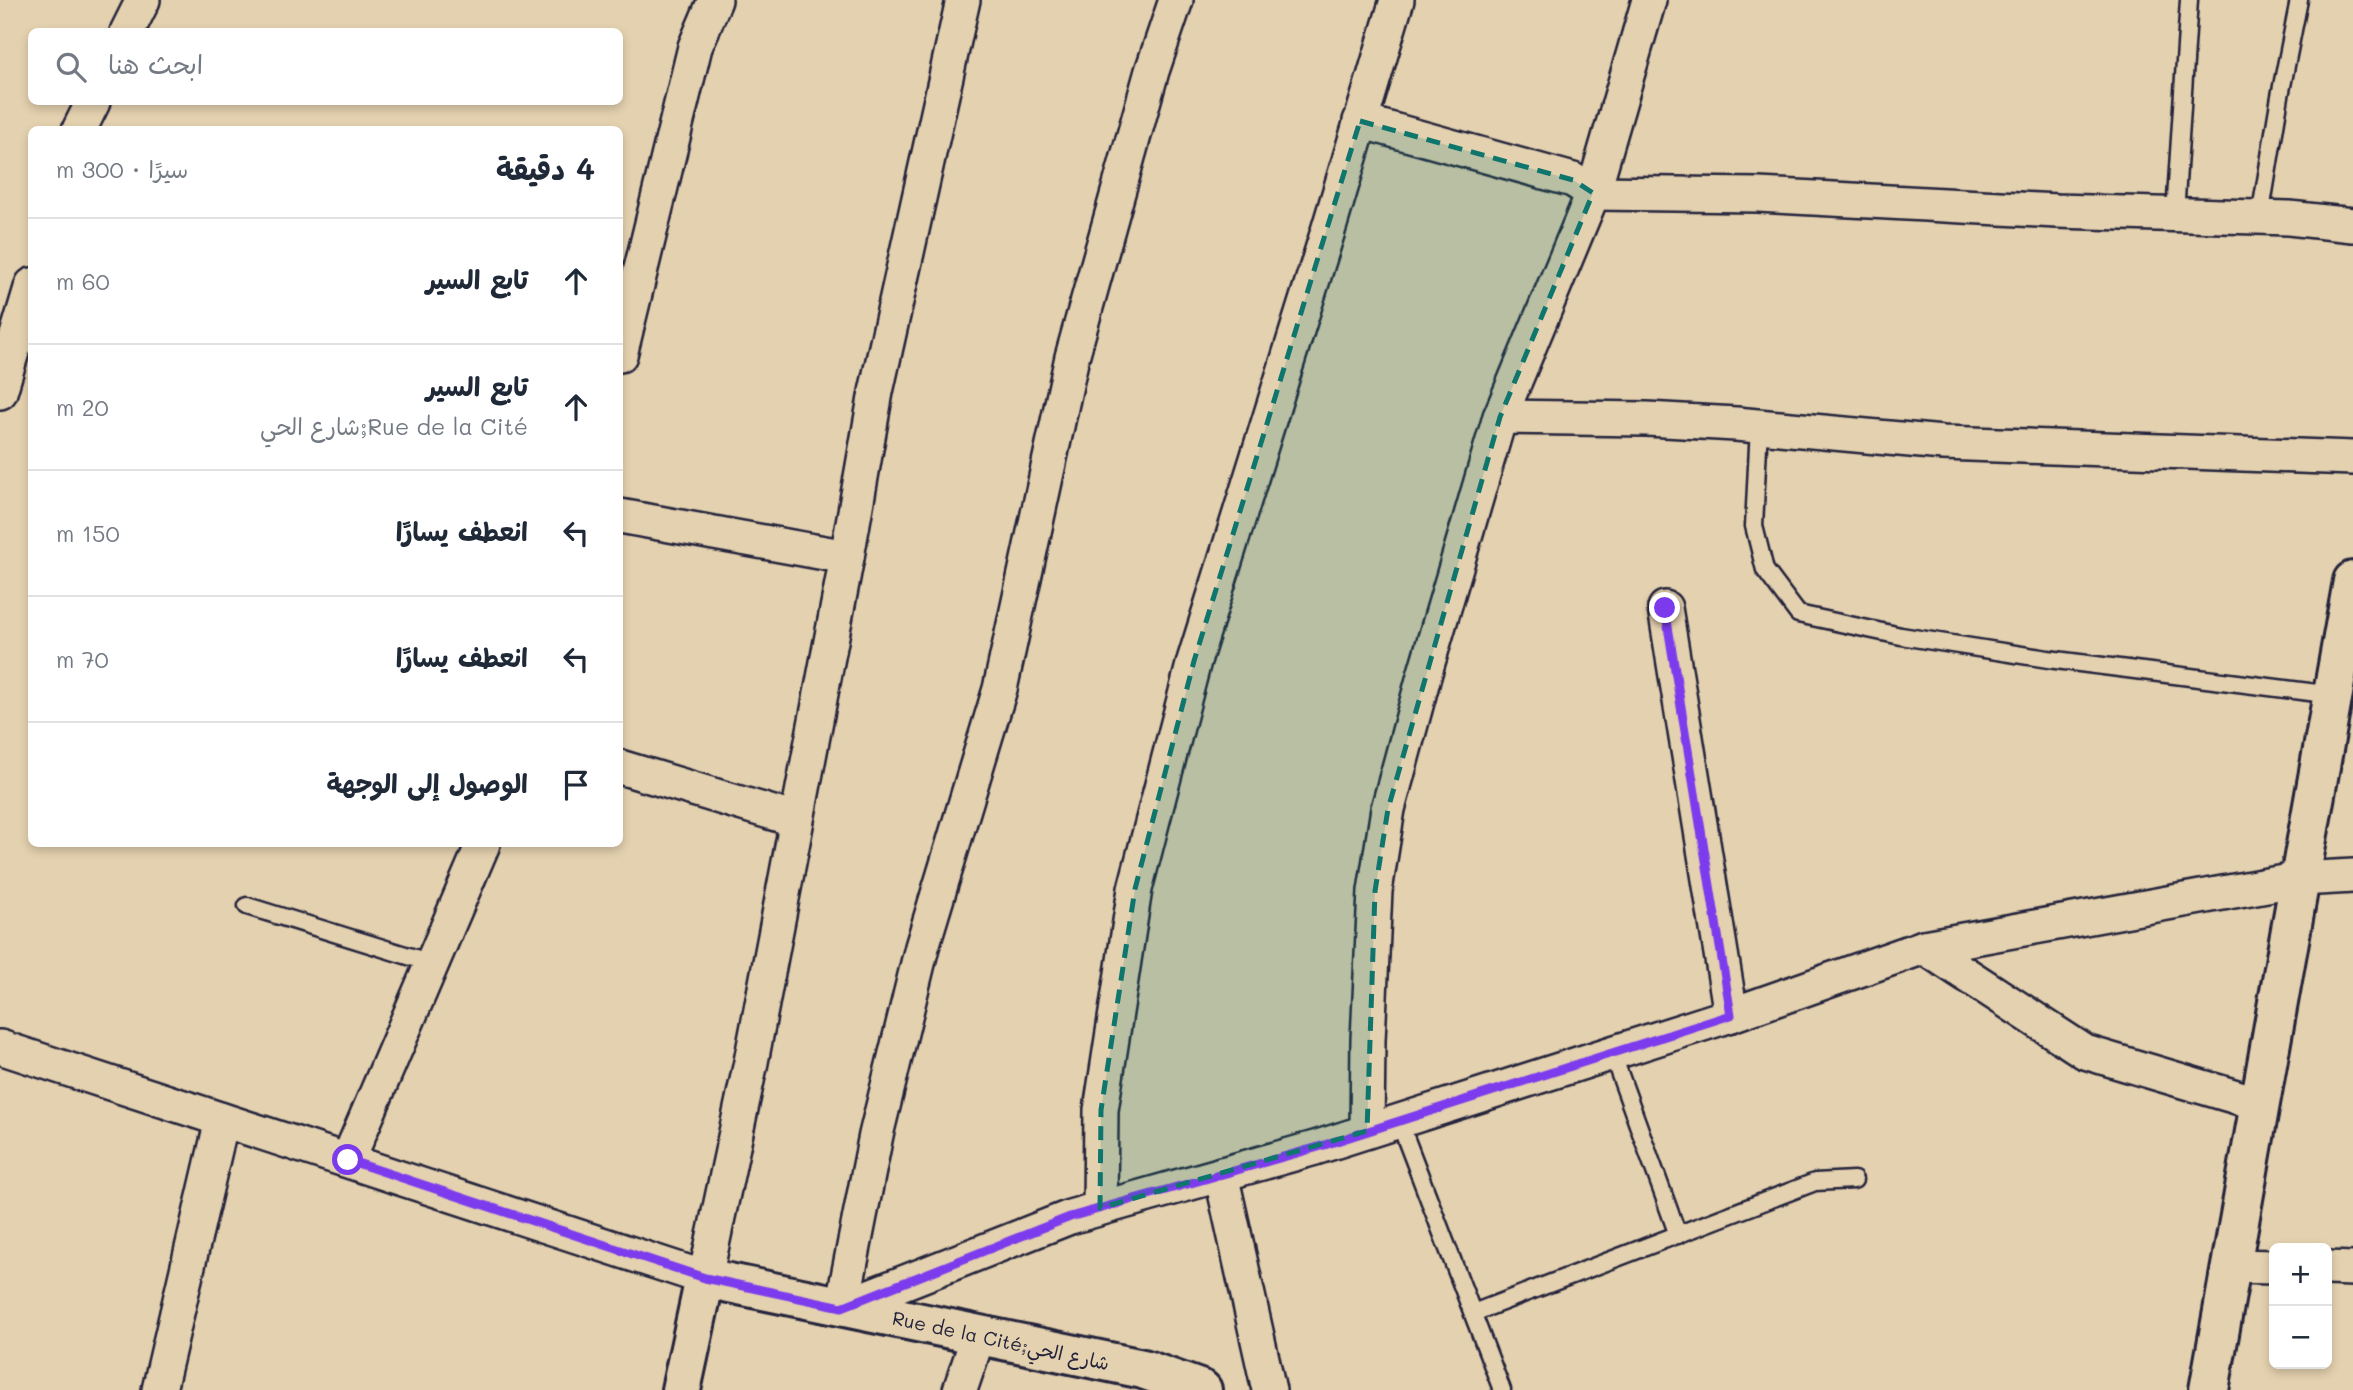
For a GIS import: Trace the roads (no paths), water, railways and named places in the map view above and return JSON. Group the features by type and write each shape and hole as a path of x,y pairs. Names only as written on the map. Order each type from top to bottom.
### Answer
{"street":[{"path":"129,28 143,0"},
{"path":"623,343 695,47 715,0"},
{"path":"681,1390 751,1062 848,557 876,392 963,0"},
{"path":"842,1307 876,1135 922,947 1000,689 1072,357 1152,71 1176,0"},
{"path":"1100,1208 1101,1110 1135,889 1194,661 1328,231 1396,0"},
{"path":"1367,1131 1375,891 1388,809 1500,417 1594,193 1649,0"},
{"path":"81,126 92,105"},
{"path":"1360,121 1573,180 1594,193 1758,195 2057,211 2260,216 2353,225"},
{"path":"0,392 28,298"},
{"path":"1500,417 1647,419 1943,443 2353,457"},
{"path":"623,517 848,557"},
{"path":"2209,1390 2353,581"},
{"path":"1665,608 1731,1015"},
{"path":"623,767 796,820"},
{"path":"348,1160 482,847"},
{"path":"842,1307 1070,1217 1399,1121 1731,1015 1924,947 2300,879 2353,876"},
{"path":"1924,947 2085,1052 2260,1104"},
{"path":"0,1047 705,1278"},
{"path":"159,1390 222,1120"},
{"path":"1221,1174 1269,1390"},
{"path":"2231,1266 2269,1267"},
{"path":"2332,1268 2353,1269"},
{"name":"Rue de la Cité;شارع الحي","path":"705,1278 979,1334 1140,1380 1202,1390"},
{"path":"960,1390 979,1334"}],"lane":[{"path":"2175,215 2189,0"},
{"path":"2260,216 2299,0"},
{"path":"1759,426 1754,526 1765,570 1798,614 1901,636 2008,653 2333,695"},
{"path":"247,906 431,963"},
{"path":"1612,1053 1678,1234"},
{"path":"1399,1121 1502,1390"},
{"path":"1473,1313 1815,1182 1854,1180"}]}
